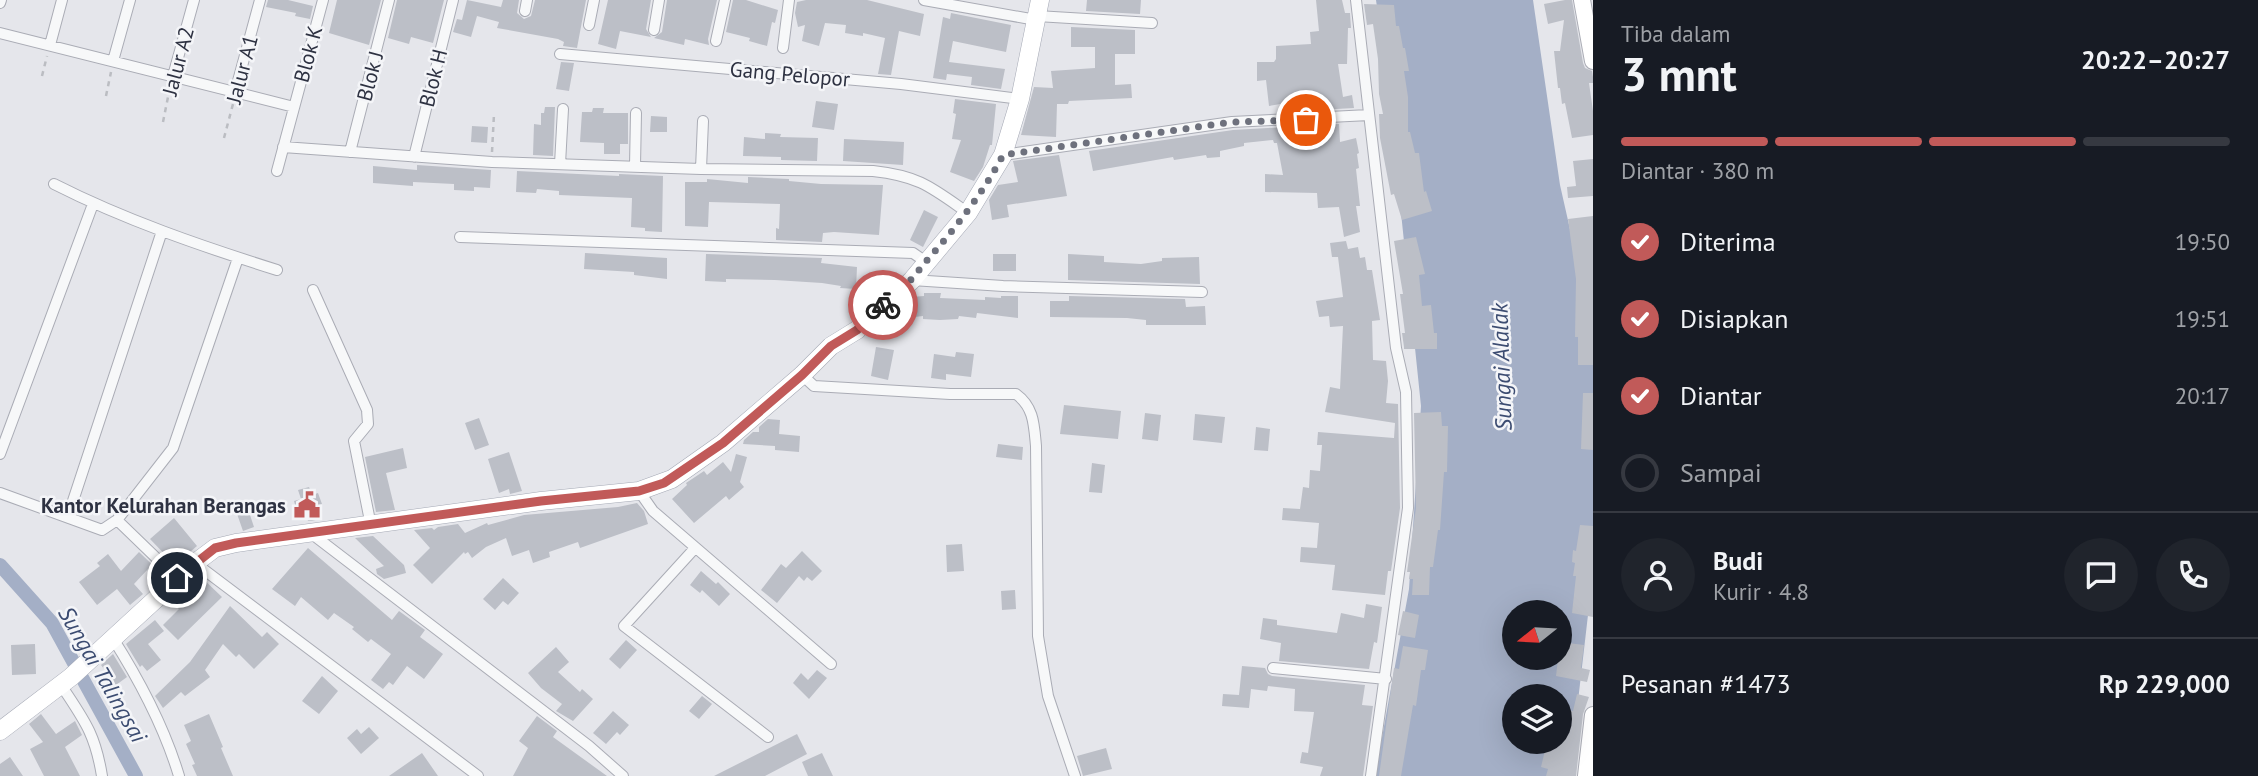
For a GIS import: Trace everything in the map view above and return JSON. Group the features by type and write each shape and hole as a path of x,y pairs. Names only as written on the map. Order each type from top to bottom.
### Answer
{"main road":[{"path":"0,731 66,681 177,578 215,548 541,501 639,491 664,483 691,466 723,443 802,375 831,346 857,330 874,311 896,296 968,213 1003,155 1020,99 1038,12"}],"street":[{"path":"50,45 62,0"},
{"path":"113,61 130,0"},
{"name":"Jalur A2","path":"173,76 194,0"},
{"name":"Jalur A1","path":"235,92 260,0"},
{"name":"Blok K","path":"277,171 323,0"},
{"name":"Blok J","path":"350,152 389,0"},
{"name":"Blok H","path":"414,157 453,0"},
{"path":"589,25 594,0"},
{"path":"654,30 659,0"},
{"path":"716,41 725,0"},
{"path":"783,48 789,0"},
{"path":"924,0 1152,23"},
{"path":"1356,0 1368,115 1391,285 1396,348 1406,392 1408,430 1408,508 1371,776"},
{"path":"1582,0 1593,61"},
{"path":"0,33 293,107"},
{"name":"Gang Pelopor","path":"560,54 901,84 1020,99"},
{"path":"560,164 563,109"},
{"path":"635,166 636,113"},
{"path":"1003,155 1232,122 1368,115"},
{"path":"701,169 703,121"},
{"path":"284,147 492,162 873,171 920,181 968,213"},
{"path":"54,184 93,204 162,231 277,270"},
{"path":"0,454 93,204"},
{"path":"68,516 162,231"},
{"path":"460,237 913,253 926,262"},
{"path":"0,493 102,530 117,520 173,448 238,258"},
{"path":"912,280 1202,292"},
{"path":"313,290 367,410 368,424 354,441 371,526"},
{"path":"802,375 814,386 950,394 1016,394 1028,405 1034,419 1036,446 1038,636 1048,696 1074,776"},
{"path":"639,491 653,512 831,664"},
{"path":"117,520 177,578"},
{"path":"312,534 589,746 623,776"},
{"path":"695,548 624,626 768,737"},
{"path":"195,563 474,775"},
{"path":"106,643 141,683 167,740 179,776"},
{"path":"1273,668 1386,680"},
{"path":"66,681 91,732 102,776"},
{"path":"1586,776 1593,715"}],"path":[{"path":"42,76 50,45"},
{"path":"106,96 113,61"},
{"name":"Jalur A2","path":"163,121 173,76"},
{"name":"Jalur A1","path":"225,138 235,92"},
{"path":"492,162 494,114"}],"water":[{"name":"Sungai Alalak","path":"1376,0 1533,0 1560,185 1593,331 1593,572 1572,738 1572,684 1502,684 1502,754 1570,754 1566,776 1375,776 1409,589 1421,406 1387,77"}],"building":[{"path":"268,0 288,0 313,6 310,19 295,16 296,13 266,7"},
{"path":"337,0 381,0 369,45 329,33"},
{"path":"397,0 444,0 433,43 411,37 409,44 388,38"},
{"path":"467,0 501,7 503,0 519,0 517,13 524,19 531,16 535,0 586,0 577,48 563,46 564,42 558,39 497,28 499,22 477,16 471,37 453,32 457,19 462,20"},
{"path":"608,0 651,0 646,29 651,37 620,31 616,49 598,44"},
{"path":"667,0 717,0 709,45 685,39 684,45 654,38 662,32"},
{"path":"733,0 746,0 778,10 775,23 772,22 767,46 726,32"},
{"path":"867,0 924,14 920,36 899,31 891,75 878,74 885,38 863,33 863,36 845,33 846,25 825,23 819,46 802,41 805,25 798,27 795,13 797,2"},
{"path":"1087,0 1141,0 1140,14 1086,11"},
{"path":"1316,0 1342,0 1345,13 1350,13 1347,64 1338,64 1343,97 1352,95 1354,108 1318,110 1316,98 1269,106 1266,80 1257,81 1257,62 1274,62 1276,46 1311,44 1310,32 1319,31"},
{"path":"1572,0 1583,63 1585,68 1592,71 1593,77 1593,83 1589,83 1593,135 1572,138 1565,103 1562,104 1558,88 1554,51 1560,51 1564,20 1548,24 1544,4"},
{"path":"1364,4 1394,5 1396,26 1399,26 1405,48 1409,71 1404,71 1408,97 1408,132 1415,153 1419,153 1424,192 1426,191 1432,211 1402,220 1394,194 1391,195 1380,138 1379,114 1383,114 1379,94 1378,59 1373,24 1367,25"},
{"path":"951,13 1011,25 1006,52 953,41 949,62 1005,69 1001,89 971,85 972,77 947,74 946,80 933,78 943,17 950,19"},
{"path":"1071,27 1135,30 1135,54 1115,54 1115,85 1131,84 1132,98 1057,104 1056,137 1021,135 1034,87 1053,88 1051,71 1095,68 1095,47 1071,47"},
{"path":"561,62 574,63 569,91 556,89"},
{"path":"955,99 996,104 992,145 974,181 950,172 961,140 952,139 956,114 953,113"},
{"path":"816,101 838,104 834,130 812,127"},
{"path":"545,107 555,107 553,156 533,155 534,124 541,125 541,113 544,113"},
{"path":"593,108 604,108 603,113 628,113 628,144 620,144 620,154 604,154 604,143 580,142 582,112 592,112"},
{"path":"651,116 667,117 667,132 650,132"},
{"path":"1339,124 1340,142 1356,138 1359,153 1359,168 1356,169 1360,206 1356,206 1360,232 1344,237 1339,207 1318,208 1317,193 1265,192 1265,174 1283,175 1277,143 1273,140 1244,143 1244,146 1220,151 1220,157 1207,158 1206,155 1174,160 1173,157 1093,171 1089,151 1233,130"},
{"path":"472,126 488,127 487,143 471,142"},
{"path":"765,133 781,134 780,137 818,138 817,161 743,156 744,137 765,139"},
{"path":"844,139 904,142 903,165 843,161"},
{"path":"1059,155 1067,196 1007,205 1009,217 992,220 989,200 998,185 1018,182 1013,161"},
{"path":"1593,159 1593,196 1568,198 1567,187 1576,186 1573,161"},
{"path":"417,165 491,170 490,188 474,187 474,191 454,190 454,184 413,182 413,186 373,183 373,166 417,170"},
{"path":"517,171 663,176 662,232 631,227 632,198 559,195 559,191 537,189 536,193 516,192"},
{"path":"748,177 821,184 883,185 879,235 834,232 823,233 822,242 776,240 780,204 709,202 708,227 685,226 685,182 707,182 707,179 748,183"},
{"path":"924,210 938,217 923,247 910,240"},
{"path":"1593,216 1593,365 1578,365 1578,337 1575,337 1576,279 1568,219"},
{"path":"1416,237 1425,274 1419,275 1422,306 1431,305 1434,333 1437,333 1437,349 1404,349 1402,333 1405,333 1400,294 1403,294 1394,241"},
{"path":"1346,241 1348,249 1358,247 1360,258 1365,257 1367,270 1372,270 1380,320 1372,321 1373,360 1386,361 1386,403 1398,404 1400,508 1385,595 1332,590 1335,565 1300,562 1301,547 1317,548 1319,523 1282,520 1283,508 1300,509 1303,487 1309,488 1310,470 1320,471 1322,445 1317,445 1318,432 1394,438 1395,423 1325,412 1330,387 1340,389 1343,326 1330,327 1329,316 1319,317 1316,301 1343,297 1338,257 1332,257 1330,243"},
{"path":"585,253 667,258 667,279 634,275 634,272 584,269"},
{"path":"706,254 822,258 821,263 857,267 856,289 822,283 775,280 705,281"},
{"path":"993,254 1016,254 1016,271 993,271"},
{"path":"1068,254 1104,256 1104,262 1141,264 1162,261 1162,258 1199,257 1200,284 1068,280"},
{"path":"924,293 941,293 940,298 985,300 985,297 1018,296 1018,318 977,313 976,318 906,318 905,303 911,297 924,296"},
{"path":"1069,296 1185,299 1186,307 1205,306 1206,325 1146,325 1146,320 1127,318 1050,317 1050,301 1069,301"},
{"path":"876,347 894,350 888,380 871,376"},
{"path":"956,352 974,354 971,377 946,374 946,380 931,378 934,354 955,357"},
{"path":"1583,393 1593,393 1593,450 1581,449"},
{"path":"1064,405 1121,411 1118,439 1060,434"},
{"path":"1441,412 1442,426 1448,426 1447,472 1444,472 1440,530 1433,567 1430,567 1429,595 1412,595 1413,579 1409,579 1410,572 1407,572 1416,508 1414,413"},
{"path":"1145,413 1161,415 1158,441 1142,439"},
{"path":"1195,414 1225,417 1222,443 1193,440"},
{"path":"479,418 489,445 475,450 465,423"},
{"path":"768,419 780,420 779,434 800,436 799,452 775,450 775,446 743,444 753,432 759,432 759,427"},
{"path":"1256,427 1270,429 1268,451 1254,450"},
{"path":"998,444 1023,447 1022,460 996,457"},
{"path":"403,448 407,468 386,473 395,510 376,512 365,457"},
{"path":"509,452 522,491 510,494 509,489 499,493 488,459"},
{"path":"736,454 747,457 740,482 744,487 729,500 726,496 694,523 672,499 686,483 704,471 707,475 723,462 731,472"},
{"path":"1092,463 1105,465 1102,493 1089,492"},
{"name":"Kantor Kelurahan Berangas","path":"309,487 312,495 318,493 322,504 315,506 319,519 312,521 308,521 304,510 297,512 294,501 301,499 298,490"},
{"path":"637,503 644,511 648,524 580,548 578,542 549,552 550,557 533,563 529,550 512,556 506,538 486,547 472,558 468,552 464,552 432,584 413,565 430,548 414,530 434,530 458,524 465,533 487,523 488,525 524,515"},
{"path":"247,506 254,527 243,531 236,511"},
{"path":"174,518 197,546 175,565 150,539"},
{"path":"1580,525 1593,526 1593,617 1572,613 1576,576 1573,576 1575,563 1572,562 1573,550 1576,551"},
{"path":"373,536 404,565 406,573 384,579 377,574 376,569 384,566 355,538"},
{"path":"962,544 964,571 947,572 946,545"},
{"path":"308,548 392,620 399,611 425,630 420,637 443,654 424,679 407,666 393,685 389,682 383,689 371,680 391,654 371,639 368,642 352,629 354,627 334,613 328,620 301,597 295,606 272,589"},
{"path":"802,551 822,571 812,581 807,577 804,581 799,576 777,603 761,590 781,564 786,568"},
{"path":"139,552 163,575 159,579 148,569 134,584 143,594 130,605 117,589 97,605 79,582 100,566 97,563 108,554 121,571"},
{"path":"701,571 730,594 719,606 702,590 700,593 690,585"},
{"path":"200,576 222,597 178,640 163,625 179,609 173,604"},
{"path":"503,578 519,593 508,605 503,601 495,610 483,599"},
{"path":"1015,590 1016,609 1002,610 1001,591"},
{"path":"1366,604 1382,607 1377,643 1374,642 1369,669 1279,661 1281,643 1260,639 1263,618 1277,620 1277,625 1337,633 1341,613 1364,618"},
{"path":"230,606 262,637 267,632 279,644 254,669 239,654 236,657 223,644 205,670 210,677 185,696 181,692 163,708 155,696 190,662"},
{"path":"1403,611 1419,615 1415,638 1398,635"},
{"path":"155,620 164,631 148,644 161,660 147,671 142,665 140,667 126,644"},
{"path":"626,640 637,650 620,669 609,659"},
{"path":"35,644 36,674 12,675 11,645"},
{"path":"1572,644 1584,645 1581,668 1590,670 1587,682 1556,676 1557,670 1572,670"},
{"path":"1403,646 1428,650 1425,670 1421,670 1416,706 1413,705 1401,776 1379,776 1394,668 1399,669"},
{"path":"556,647 569,662 558,672 580,692 582,689 593,699 573,721 556,711 562,704 541,688 528,673"},
{"path":"113,654 127,677 116,685 101,665"},
{"path":"1242,666 1265,668 1272,676 1365,685 1362,705 1373,706 1363,776 1320,776 1323,767 1300,763 1302,752 1308,753 1314,712 1294,711 1295,689 1268,686 1267,691 1251,689 1249,708 1222,706 1223,694 1239,695"},
{"path":"817,670 827,678 809,699 793,683 801,673 808,680"},
{"path":"322,676 338,691 319,714 302,701"},
{"path":"1577,694 1589,697 1583,714 1576,776 1546,776 1548,769 1541,767 1544,754 1572,754 1573,711"},
{"path":"702,696 712,704 699,719 689,711"},
{"path":"613,711 629,725 620,735 617,732 606,744 593,733"},
{"path":"41,714 56,734 75,721 82,735 65,747 80,776 44,776 30,749 43,742 29,724"},
{"path":"209,714 233,776 197,776 192,765 195,764 186,744 191,741 184,725"},
{"path":"537,716 557,731 553,737 607,776 513,776 528,748 519,741"},
{"path":"369,727 379,738 361,754 347,738 357,729 361,734"},
{"path":"797,734 807,754 765,776 714,776"},
{"path":"1106,748 1112,769 1083,776 1077,756"},
{"path":"422,753 438,776 389,776"},
{"path":"822,753 833,776 808,776 802,762"},
{"path":"10,757 23,776 0,776 0,764"}],"waterway":[{"name":"Sungai Talingsai","path":"0,565 52,623 136,776"}],"way so far":[{"path":"883,305 912,280 968,213 1003,155 1232,122 1293,118 1306,120"}],"place":[{"name":"Kantor Kelurahan Berangas","path":"307,505"}],"route":[{"path":"177,578 215,548 236,543 332,532 541,501 639,491 664,483 723,443 802,375 831,346 857,330 883,305"}]}
